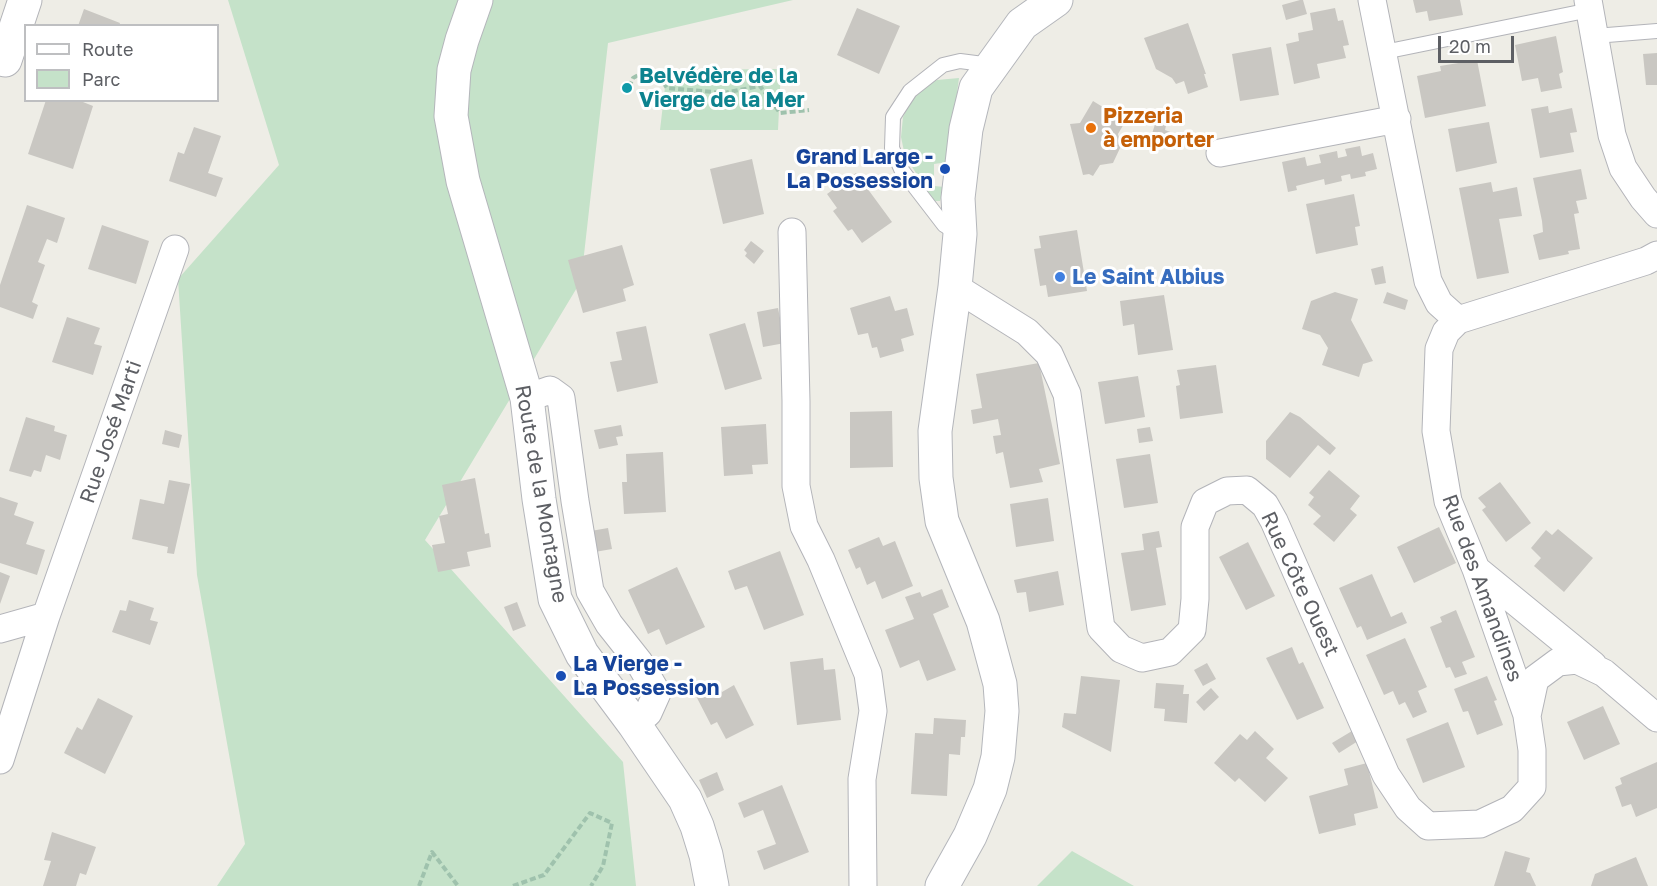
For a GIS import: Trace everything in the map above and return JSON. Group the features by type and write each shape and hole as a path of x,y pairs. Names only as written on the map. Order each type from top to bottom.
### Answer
{"main road":[{"path":"2,63 25,0"},
{"name":"Route de la Montagne","path":"476,0 454,70 451,116 463,181 527,398 539,499 555,599 582,654 634,724 685,799 700,836 712,886"},
{"path":"942,886 970,836 990,789 998,757 1002,711 1000,684 983,621 942,521 938,500 935,431 960,234 970,200 993,66 1022,24 1056,0"}],"street":[{"path":"1372,0 1428,281 1439,303 1458,321 1646,261 1657,255"},
{"path":"1591,15 1612,135 1623,168 1657,214"},
{"path":"1220,153 1397,119"},
{"path":"792,232 796,486 804,526 821,560 868,674 873,711 862,779 863,886"},
{"name":"Rue José Marti","path":"0,760 46,616 175,249"},
{"name":"Rue Côte Ouest","path":"955,287 1027,332 1048,354 1067,394 1101,628 1121,649 1142,658 1170,652 1192,630 1195,599 1195,527 1198,519 1205,502 1227,490 1247,490 1265,505 1274,521 1386,775 1408,808 1428,826 1480,824 1512,809 1532,786 1532,750 1527,716 1535,679 1558,662 1577,660 1604,673 1657,718"},
{"name":"Rue des Amandines","path":"1458,321 1446,332 1439,349 1436,431 1448,501 1476,569 1527,716"},
{"path":"1476,569 1604,673"},
{"path":"0,629 46,616"}],"lane":[{"path":"1384,52 1591,15 1657,31"},
{"path":"960,234 944,225 901,169 892,148 893,117 910,91 943,64 960,61 993,66"}],"path":[{"path":"629,87 633,78 642,73 659,76 667,88 724,93 760,86 780,113 809,110"},
{"path":"513,886 544,875 590,813 612,823 603,866 591,886"},
{"path":"420,886 432,852 458,886"}],"green space":[{"path":"228,0 793,0 608,43 581,281 425,540 623,762 636,886 217,886 245,844 197,575 178,279 279,165"},
{"path":"781,69 778,130 660,130 667,70"},
{"path":"959,78 948,162 934,164 934,186 945,187 940,201 934,201 905,156 901,137 903,117 911,101 923,86 937,80"},
{"path":"1072,851 1134,886 1037,886"}],"building":[{"path":"1303,0 1307,14 1286,20 1282,5"},
{"path":"1413,0 1460,0 1463,15 1429,21 1427,11 1416,13"},
{"path":"857,8 900,26 879,74 837,55"},
{"path":"1335,8 1338,21 1343,20 1349,45 1343,46 1346,58 1317,64 1320,78 1294,84 1286,44 1299,41 1298,33 1313,30 1310,13"},
{"path":"84,9 120,23 120,24 79,24"},
{"path":"1188,23 1206,74 1204,74 1208,87 1188,94 1184,81 1176,84 1172,78 1156,69 1144,38"},
{"path":"1556,36 1563,72 1559,74 1562,88 1541,92 1538,78 1522,81 1515,45"},
{"path":"1271,47 1279,95 1240,101 1232,54"},
{"path":"1657,53 1657,85 1646,85 1643,54"},
{"path":"1477,60 1486,106 1425,118 1417,76 1441,71 1440,66"},
{"path":"1093,101 1111,112 1116,109 1120,114 1118,117 1125,122 1118,134 1121,146 1113,163 1100,165 1093,176 1083,175 1070,124 1080,123"},
{"path":"45,102 83,102 93,106 73,169 28,154"},
{"path":"1548,106 1549,113 1572,108 1577,132 1570,133 1574,152 1540,158 1531,109"},
{"path":"1157,118 1167,121 1165,130 1173,133 1170,143 1151,137"},
{"path":"1489,122 1497,163 1456,172 1448,129"},
{"path":"194,127 221,136 208,173 223,178 216,197 169,181 178,152 184,154"},
{"path":"1360,146 1362,156 1373,153 1377,169 1365,172 1366,176 1351,179 1350,174 1341,176 1342,181 1325,185 1324,179 1296,186 1297,190 1288,192 1282,162 1305,157 1307,166 1321,163 1319,155 1337,151 1338,158 1347,156 1345,149"},
{"path":"752,159 764,214 723,224 710,169"},
{"path":"1581,169 1587,199 1576,201 1579,213 1574,214 1580,249 1568,251 1569,254 1539,260 1533,235 1543,232 1533,178"},
{"path":"856,173 892,222 862,243 852,229 848,231 833,211 837,208 827,194"},
{"path":"1491,182 1493,192 1517,187 1522,216 1499,219 1509,273 1477,279 1459,188"},
{"path":"1354,194 1360,226 1355,227 1358,245 1316,254 1306,204"},
{"path":"27,205 65,218 57,243 47,239 38,262 45,265 32,302 38,305 33,319 0,307 0,285"},
{"path":"102,225 149,241 136,284 88,269"},
{"path":"1077,230 1087,291 1048,297 1046,285 1040,286 1034,249 1041,248 1039,236"},
{"path":"751,241 764,251 754,264 745,256 747,253 744,250"},
{"path":"622,245 634,285 623,289 626,301 583,313 568,260"},
{"path":"1383,266 1386,283 1375,285 1371,269"},
{"path":"1335,292 1358,299 1351,320 1373,361 1363,364 1359,377 1322,365 1328,348 1320,335 1302,329 1311,301"},
{"path":"1387,292 1408,300 1405,310 1383,303"},
{"path":"1164,295 1173,350 1138,355 1134,324 1123,326 1120,301"},
{"path":"890,296 895,311 907,308 914,335 901,339 904,351 880,358 877,347 872,348 868,333 858,335 850,308"},
{"path":"778,308 785,343 763,347 757,312"},
{"path":"67,317 100,328 94,344 102,346 93,375 52,362"},
{"path":"745,323 762,379 725,390 709,334"},
{"path":"646,326 658,383 617,392 610,362 622,360 616,332"},
{"path":"1039,363 1060,464 1039,469 1043,482 1010,488 1003,452 996,454 993,436 1001,435 998,419 973,424 971,410 982,408 976,374"},
{"path":"1216,365 1223,413 1180,419 1176,386 1180,385 1177,370"},
{"path":"1138,376 1145,417 1105,424 1098,382"},
{"path":"892,411 893,467 850,468 850,412"},
{"path":"1290,412 1300,417 1336,448 1330,455 1318,445 1290,478 1266,459 1266,441"},
{"path":"26,417 55,426 54,431 67,435 60,460 46,455 41,472 34,470 31,477 9,471"},
{"path":"766,424 768,464 752,465 753,474 724,476 721,427"},
{"path":"621,425 623,436 616,437 618,445 599,449 594,430"},
{"path":"1150,427 1153,441 1139,443 1137,429"},
{"path":"165,430 182,435 179,448 162,444"},
{"path":"663,452 666,512 624,514 622,482 627,482 626,454"},
{"path":"1150,454 1158,503 1124,508 1116,459"},
{"path":"1329,470 1360,496 1350,509 1357,515 1334,542 1313,524 1321,516 1308,505 1314,497 1309,493"},
{"path":"475,478 485,534 489,533 491,547 467,552 470,566 438,572 432,545 445,543 439,516 448,514 442,485"},
{"path":"169,480 190,484 174,554 167,553 168,547 132,539 140,499 164,504"},
{"path":"1500,482 1531,523 1506,542 1482,510 1486,507 1478,498"},
{"path":"0,497 18,503 14,515 34,522 26,544 45,550 37,575 0,563"},
{"path":"1048,498 1054,541 1016,547 1010,504"},
{"path":"1439,527 1456,563 1414,583 1397,547"},
{"path":"608,528 612,549 589,553 585,532"},
{"path":"1558,529 1593,558 1564,592 1534,566 1541,558 1531,548 1546,530 1552,535"},
{"path":"1159,531 1162,547 1156,548 1166,605 1131,611 1121,553 1144,550 1142,534"},
{"path":"879,537 883,546 895,541 913,586 882,599 875,581 867,585 860,567 856,569 848,550"},
{"path":"1248,542 1275,596 1246,610 1219,557"},
{"path":"780,551 804,615 764,630 747,586 735,590 728,571"},
{"path":"677,567 705,627 666,645 659,629 648,634 628,590"},
{"path":"1058,571 1064,605 1029,612 1026,592 1017,593 1014,580"},
{"path":"0,572 10,576 0,604"},
{"path":"1372,574 1391,617 1402,612 1407,623 1367,640 1361,626 1357,628 1339,588"},
{"path":"942,589 949,607 933,614 956,670 927,681 919,660 900,668 885,630 914,619 905,597 920,592 922,597"},
{"path":"129,600 154,608 150,620 158,622 150,645 112,632 120,610 126,611"},
{"path":"517,602 526,626 513,631 504,607"},
{"path":"1456,610 1475,657 1462,662 1467,674 1455,678 1450,667 1446,668 1430,627 1442,622 1440,617"},
{"path":"1405,638 1427,687 1418,691 1427,712 1413,718 1405,702 1399,705 1393,691 1384,695 1366,655"},
{"path":"1292,647 1299,664 1303,662 1324,708 1297,720 1266,658"},
{"path":"823,658 824,670 835,669 841,720 797,725 790,662"},
{"path":"1207,663 1216,679 1203,686 1194,670"},
{"path":"1081,676 1120,680 1111,752 1062,727 1064,713 1076,714"},
{"path":"1487,676 1497,700 1494,701 1503,725 1477,735 1468,711 1463,712 1454,689"},
{"path":"1156,683 1184,685 1183,694 1189,694 1187,723 1164,721 1165,709 1154,708"},
{"path":"718,684 722,692 734,685 754,725 726,739 717,722 711,725 696,696"},
{"path":"1211,688 1219,697 1204,711 1196,702"},
{"path":"98,698 133,716 105,774 64,753 77,727 82,730"},
{"path":"1603,706 1620,744 1584,760 1567,722"},
{"path":"934,718 966,720 965,737 961,737 960,755 949,754 947,796 911,794 915,733 933,734"},
{"path":"1448,722 1465,767 1423,783 1406,739"},
{"path":"1255,731 1274,749 1266,758 1288,778 1265,802 1239,778 1235,782 1214,763 1240,734 1247,740"},
{"path":"1352,731 1358,741 1339,753 1332,743"},
{"path":"1657,762 1657,808 1636,817 1631,804 1622,807 1615,787 1622,784 1620,778"},
{"path":"1367,763 1378,808 1354,814 1356,825 1319,834 1309,796 1348,785 1344,769"},
{"path":"717,772 724,790 707,798 699,780"},
{"path":"782,785 809,852 764,870 757,851 776,844 763,810 744,818 738,803"},
{"path":"52,832 96,847 86,875 80,873 76,886 43,886 51,861 44,860"},
{"path":"1505,851 1530,858 1526,872 1530,873 1536,886 1494,886"},
{"path":"1636,857 1648,886 1591,886 1595,874"}],"place":[{"name":"Belvédère de la Vierge de la Mer","path":"627,88"},
{"name":"Pizzeria à emporter","path":"1091,128"},
{"name":"Grand Large - La Possession","path":"945,169"},
{"name":"Le Saint Albius","path":"1060,277"},
{"name":"La Vierge - La Possession","path":"561,676"}]}
